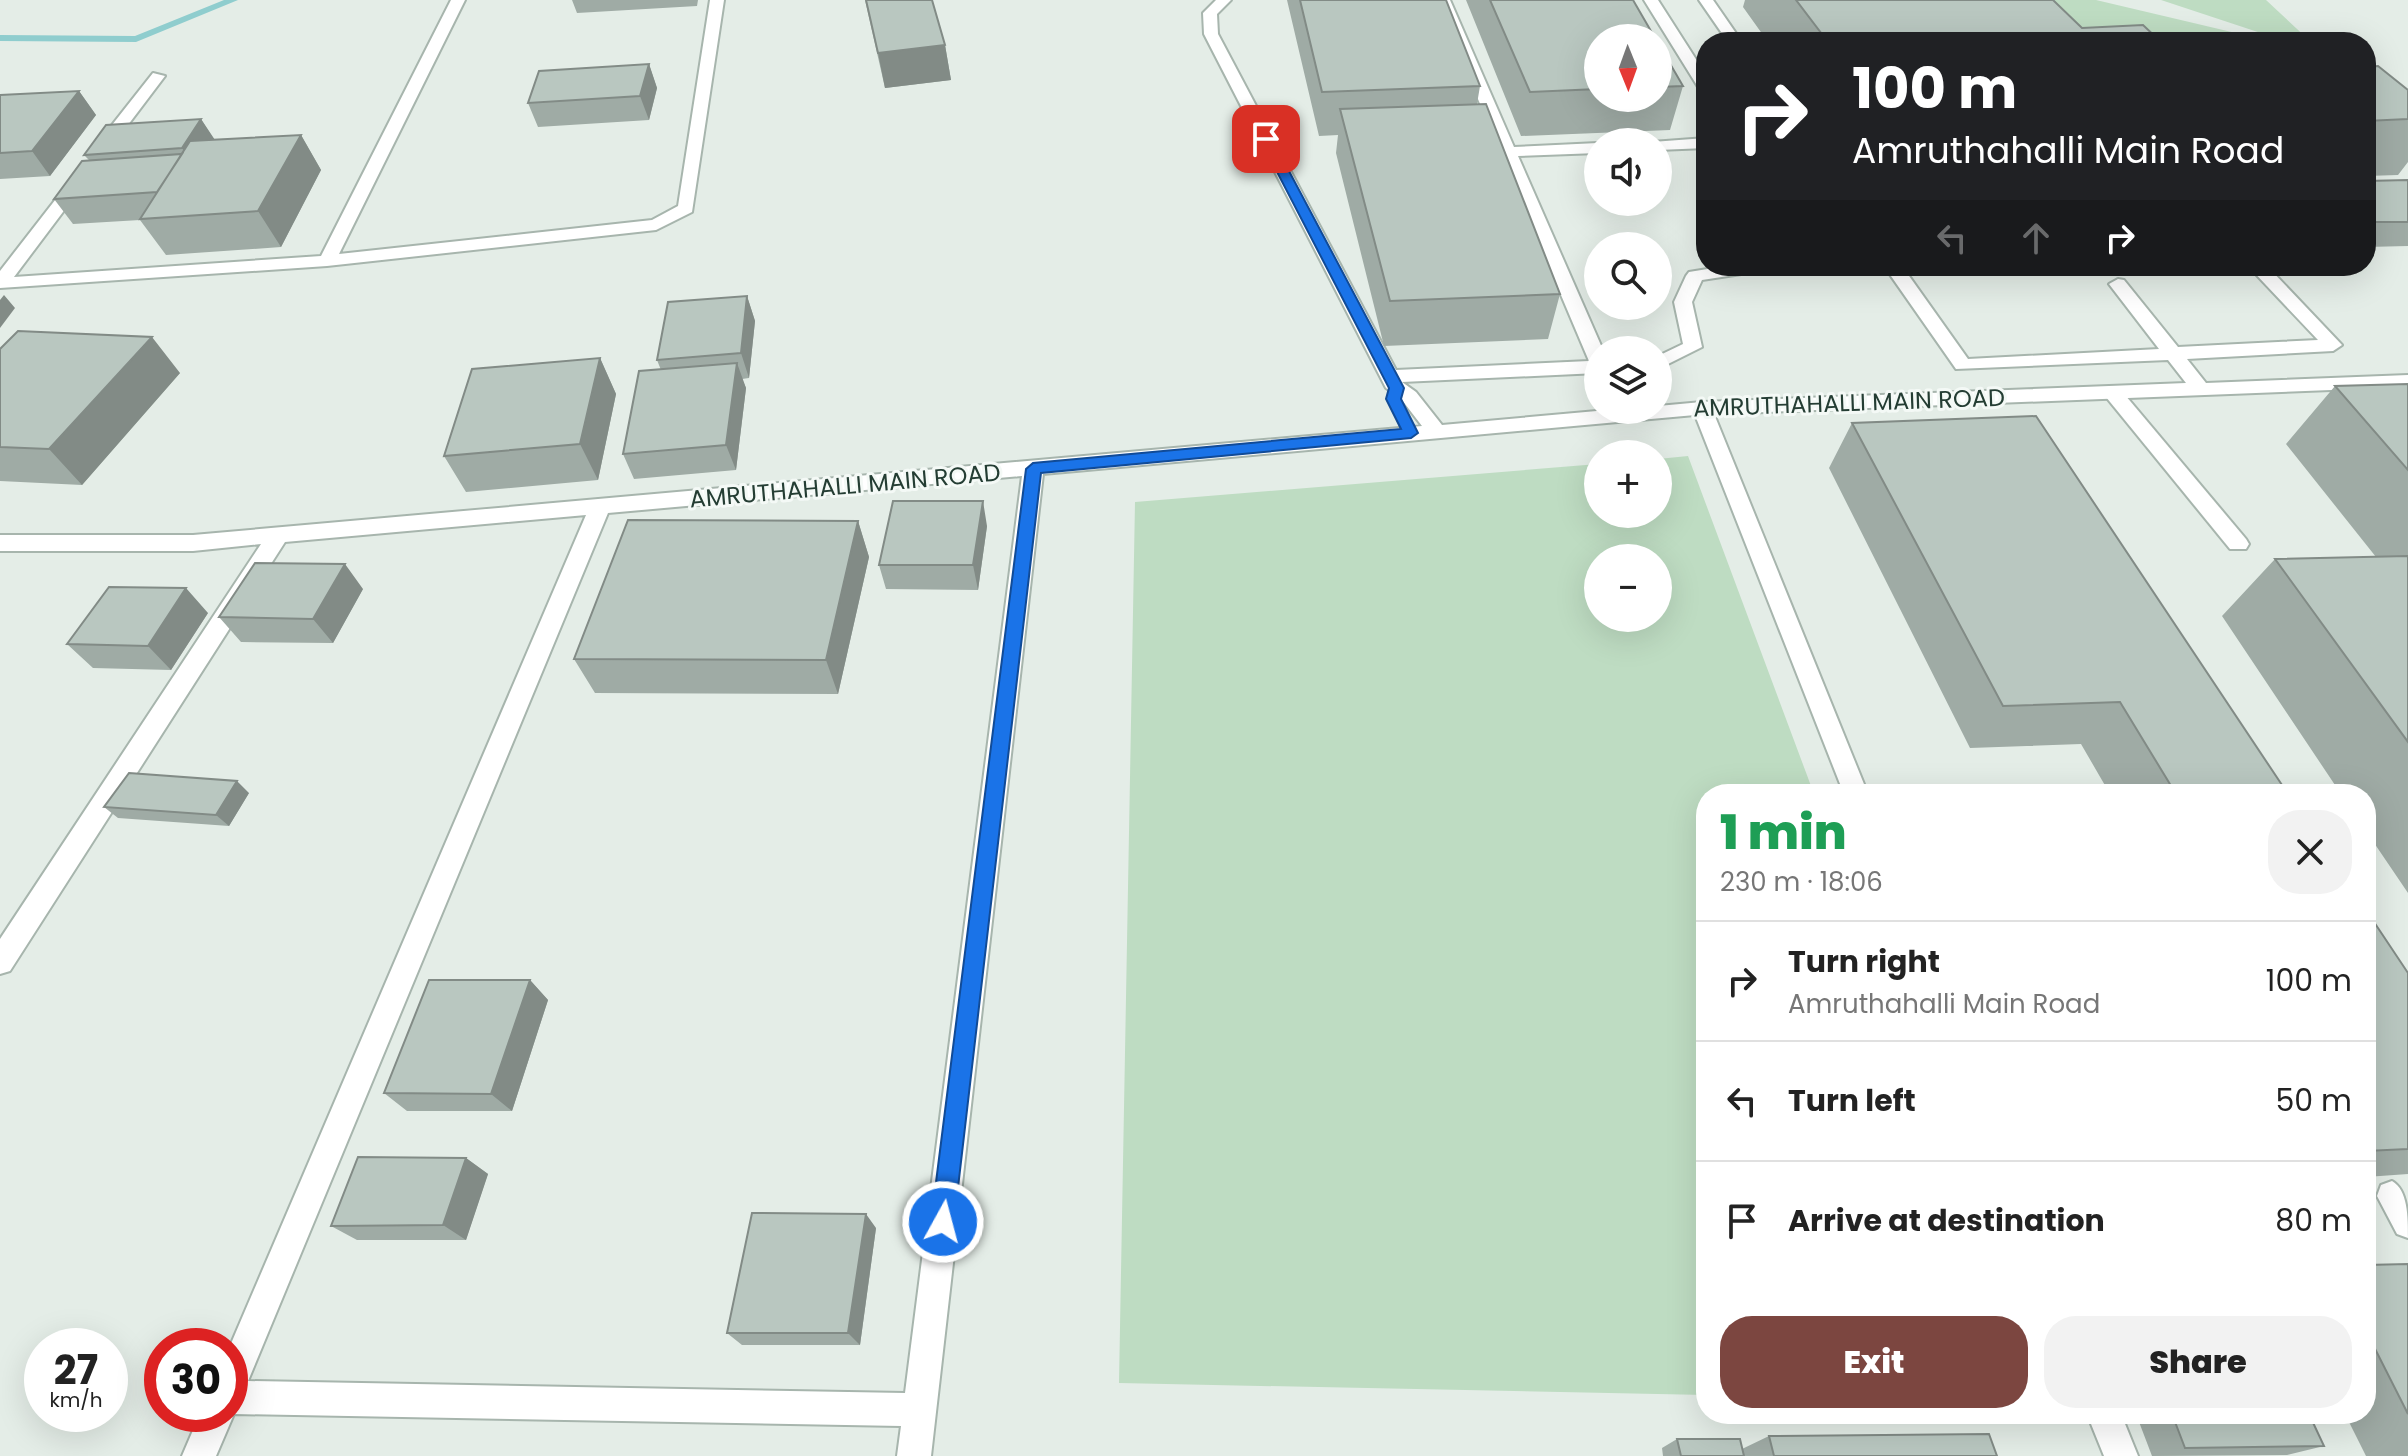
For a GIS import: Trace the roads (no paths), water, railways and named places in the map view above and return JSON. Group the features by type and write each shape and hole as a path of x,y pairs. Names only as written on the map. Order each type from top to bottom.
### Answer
{"street":[{"path":"327,261 458,0"},
{"path":"0,283 327,261 656,225 686,208 717,0"},
{"path":"1224,0 1210,13 1211,34 1393,382 1409,396 1435,430"},
{"path":"1443,0 1588,336"},
{"path":"1651,0 1696,71"},
{"path":"1706,0 1728,32"},
{"path":"0,283 158,76"},
{"path":"1672,144 1696,143"},
{"path":"1509,152 1584,149"},
{"path":"1672,357 1693,347 1683,302 1696,276"},
{"path":"1900,276 1963,365 2333,345 2267,276"},
{"path":"2118,284 2202,390"},
{"path":"1393,382 1584,368"},
{"name":"AMRUTHAHALLI MAIN ROAD","path":"0,543 193,543 1702,408 2408,381"},
{"path":"1393,382 1394,399 1411,433"},
{"path":"2113,393 2238,544"},
{"path":"1702,408 1852,784"},
{"path":"914,1456 1033,469"},
{"path":"248,1341 600,508"},
{"path":"0,962 278,536"},
{"path":"2392,1196 2408,1223"},
{"path":"248,1397 920,1410"},
{"path":"2108,1424 2121,1456"},
{"path":"199,1456 209,1432"}],"waterway":[{"path":"0,38 136,39 233,0"}]}
